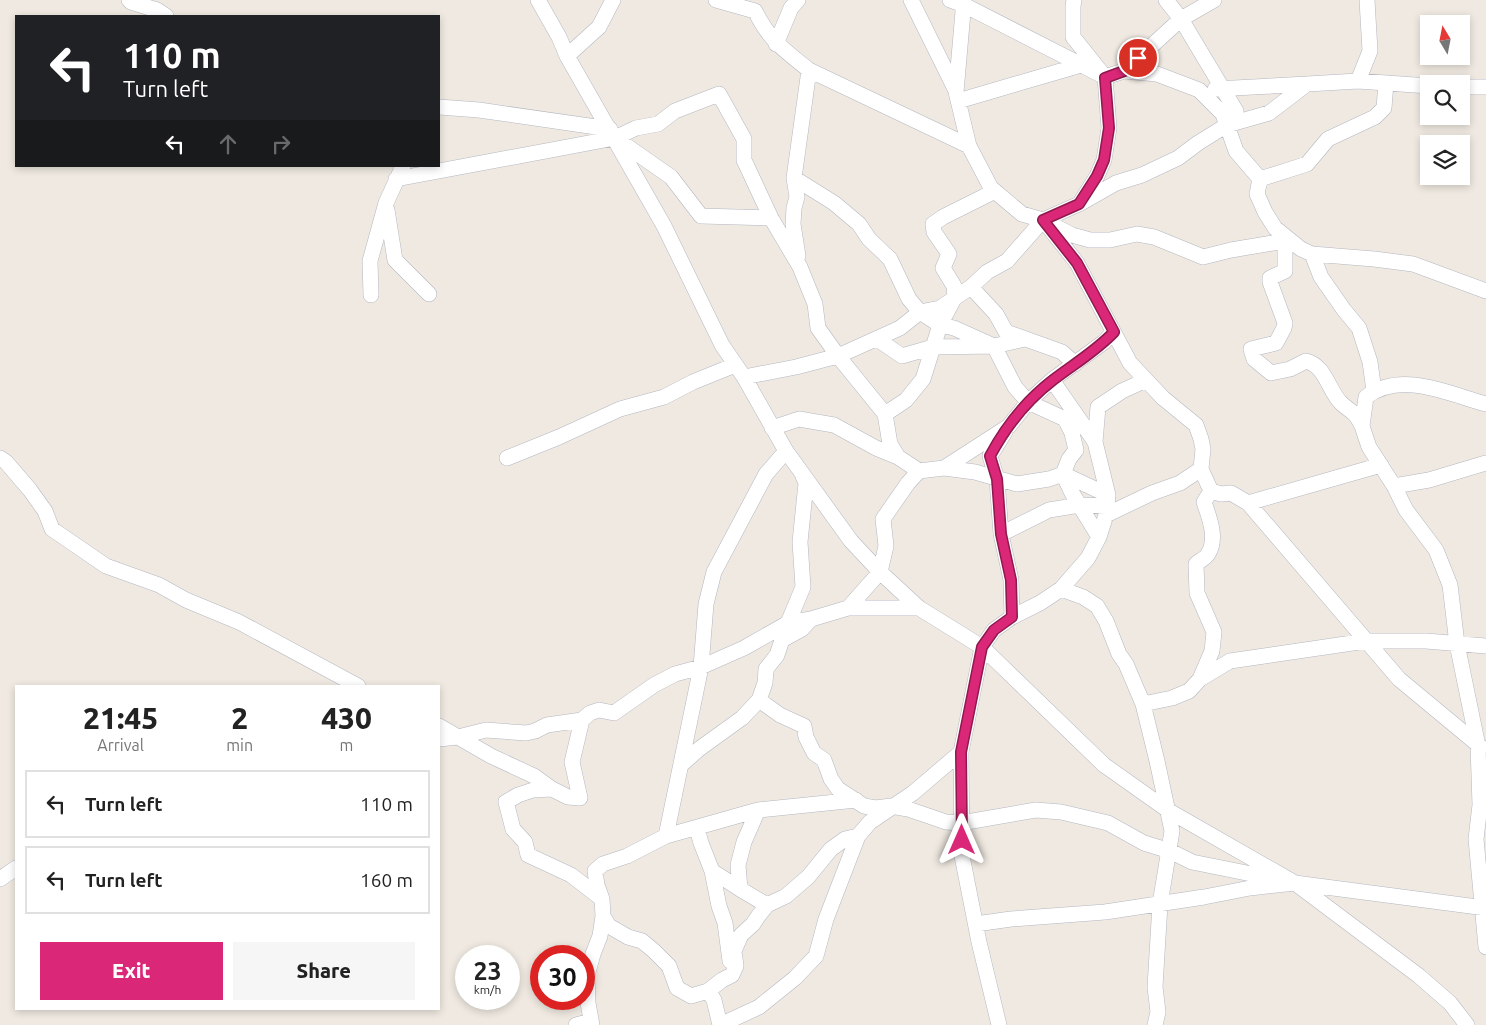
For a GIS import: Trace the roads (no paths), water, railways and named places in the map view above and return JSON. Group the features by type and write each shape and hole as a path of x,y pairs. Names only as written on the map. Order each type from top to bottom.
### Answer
{"street":[{"path":"129,0 157,10 164,15"},
{"path":"538,0 567,56 664,226 722,345 786,451 851,541 880,572 919,608 982,647 1104,766 1169,811 1295,883 1418,976 1450,1003 1467,1025"},
{"path":"567,56 600,27 613,0"},
{"path":"716,0 755,11 764,28 776,44 809,70 968,146"},
{"path":"776,44 791,8 798,0"},
{"path":"912,0 957,96 968,146 991,188 1022,214 1043,220 1072,236 1090,240 1110,240 1136,234 1154,237 1203,257 1274,243 1285,238"},
{"path":"1074,0 1074,37 1105,78 1109,128 1104,160 1097,176 1079,204"},
{"path":"1166,0 1182,19 1236,111 1226,125"},
{"path":"957,96 960,2 1105,78 1124,71 1182,19 1214,0"},
{"path":"1358,81 1370,51 1367,0"},
{"path":"957,96 1081,65"},
{"path":"800,267 793,224 797,197 794,178 809,70"},
{"path":"1124,71 1157,74 1199,90 1358,81 1420,85"},
{"path":"1260,179 1307,164 1328,139 1375,117 1384,108 1386,83"},
{"path":"507,458 620,410 664,397 693,382 739,371 796,367 838,356 877,339 900,328 920,312 940,308 971,287 987,272 1006,261 1043,220 1079,204 1116,183 1142,175 1178,158 1226,125 1269,113 1307,84"},
{"path":"1470,87 1486,87"},
{"path":"1199,90 1223,114 1236,151 1260,179"},
{"path":"440,165 658,124 675,111 718,94 744,140 744,160 771,218 800,267 815,304 818,328 885,414 890,444 898,457"},
{"path":"440,107 479,110 612,133 671,177 702,216 771,218"},
{"path":"440,119 479,110"},
{"path":"371,295 370,261 386,203 400,173 432,167"},
{"path":"794,178 834,203 858,224 869,239 890,259 910,299 920,312 940,325 954,328 994,346 1015,387 1028,402 1065,419 1072,434 1076,450 1069,459 1063,474 1072,493 1099,537"},
{"path":"1260,179 1257,194 1275,228 1285,238 1312,254 1374,258 1413,264 1486,291"},
{"path":"885,414 906,400 923,379 940,325 955,297 954,286 943,268 949,254 934,232 933,224 995,191"},
{"path":"386,203 395,260 429,294"},
{"path":"1043,220 1077,263 1130,363 1163,398 1196,425 1202,439 1201,469 1211,491 1221,494 1231,493 1248,503 1399,679 1482,748"},
{"path":"1285,238 1285,271 1270,278 1284,317 1284,328 1276,343 1251,349 1254,359 1271,373 1306,361 1313,363 1327,380 1341,403 1356,414 1369,447 1394,486 1406,510 1436,550 1450,585 1457,644 1482,748 1480,805 1476,839 1484,908 1486,947"},
{"path":"1312,254 1321,277 1359,328 1370,362 1374,391"},
{"path":"971,287 996,314 1006,332 1062,352 1075,364"},
{"path":"1012,617 1011,580 1001,534 997,479 990,456 1009,426 1028,402 1052,380 1104,342 1114,332"},
{"path":"877,339 902,356 933,348 994,346 1025,340"},
{"path":"1052,380 1095,442"},
{"path":"999,1025 962,856 961,752 982,647 994,630 1012,617 1040,603 1060,589 1088,558 1099,537 1107,505 1095,442 1098,406 1122,391 1146,380"},
{"path":"1362,426 1366,397 1386,386 1401,384 1423,386 1486,404"},
{"path":"772,428 800,419 834,425 876,448 898,457 919,471 944,468 975,472 1017,484 1049,479 1063,474"},
{"path":"944,468 1009,426"},
{"path":"666,836 702,668 706,604 714,572 766,474 786,451"},
{"path":"0,458 6,462 30,490 45,511 52,529 106,566 159,585 186,600 239,622 356,685"},
{"path":"1394,486 1429,480 1486,463"},
{"path":"1248,503 1381,465"},
{"path":"1001,534 1048,510 1080,505 1107,505 1152,493 1180,483 1201,469"},
{"path":"848,608 880,572 886,546 883,519 890,506 919,471"},
{"path":"788,623 803,587 800,542 806,483 801,472"},
{"path":"1063,474 1107,505"},
{"path":"1200,679 1212,651 1214,632 1197,593 1195,577 1196,564 1208,554 1212,542 1212,523 1204,502 1211,491"},
{"path":"1060,589 1083,597 1097,606 1106,621 1119,654 1126,664 1143,704 1169,811 1172,830 1160,904 1155,986 1158,1012 1156,1025"},
{"path":"440,727 491,756 534,776 552,789 568,797 580,798 572,762 582,720 590,712 598,710 614,713 654,685 675,674 702,668 744,648 788,623 811,619 848,608 919,608"},
{"path":"681,765 699,749 742,718 759,700 765,683 766,669 777,655 782,640 802,629 811,619"},
{"path":"1143,704 1172,698 1189,691 1200,679 1230,661 1366,641 1426,641 1486,646"},
{"path":"759,700 780,715 804,726 806,737 814,753 824,760 831,779 838,789 864,806 876,808 892,806 908,809 946,822 961,823 1036,810 1061,812 1108,823 1144,843 1170,851 1192,862 1295,883 1484,908"},
{"path":"440,739 458,737 486,730 535,732 547,725 582,720"},
{"path":"708,991 714,1000 720,1025 759,1006 795,978 816,956 826,919 858,836 870,822 913,793 961,752"},
{"path":"552,789 533,790 518,795 506,802 513,829 525,842 528,855 571,875 602,899"},
{"path":"586,1024 588,1003 587,976 600,936 603,916 602,899 595,872 603,864 628,856 666,836 758,810 856,800"},
{"path":"740,888 738,865 744,842 758,810"},
{"path":"697,828 712,871 719,906 725,923 732,975"},
{"path":"603,916 609,926 628,937 642,941 654,951 669,966 677,988 691,996 708,991 732,975 736,966 734,951 741,935 753,924 767,905 786,896 808,877 831,848 845,839 858,836"},
{"path":"0,879 15,869"},
{"path":"712,871 767,905"},
{"path":"976,924 1011,918 1095,913 1250,888 1295,883"}]}
